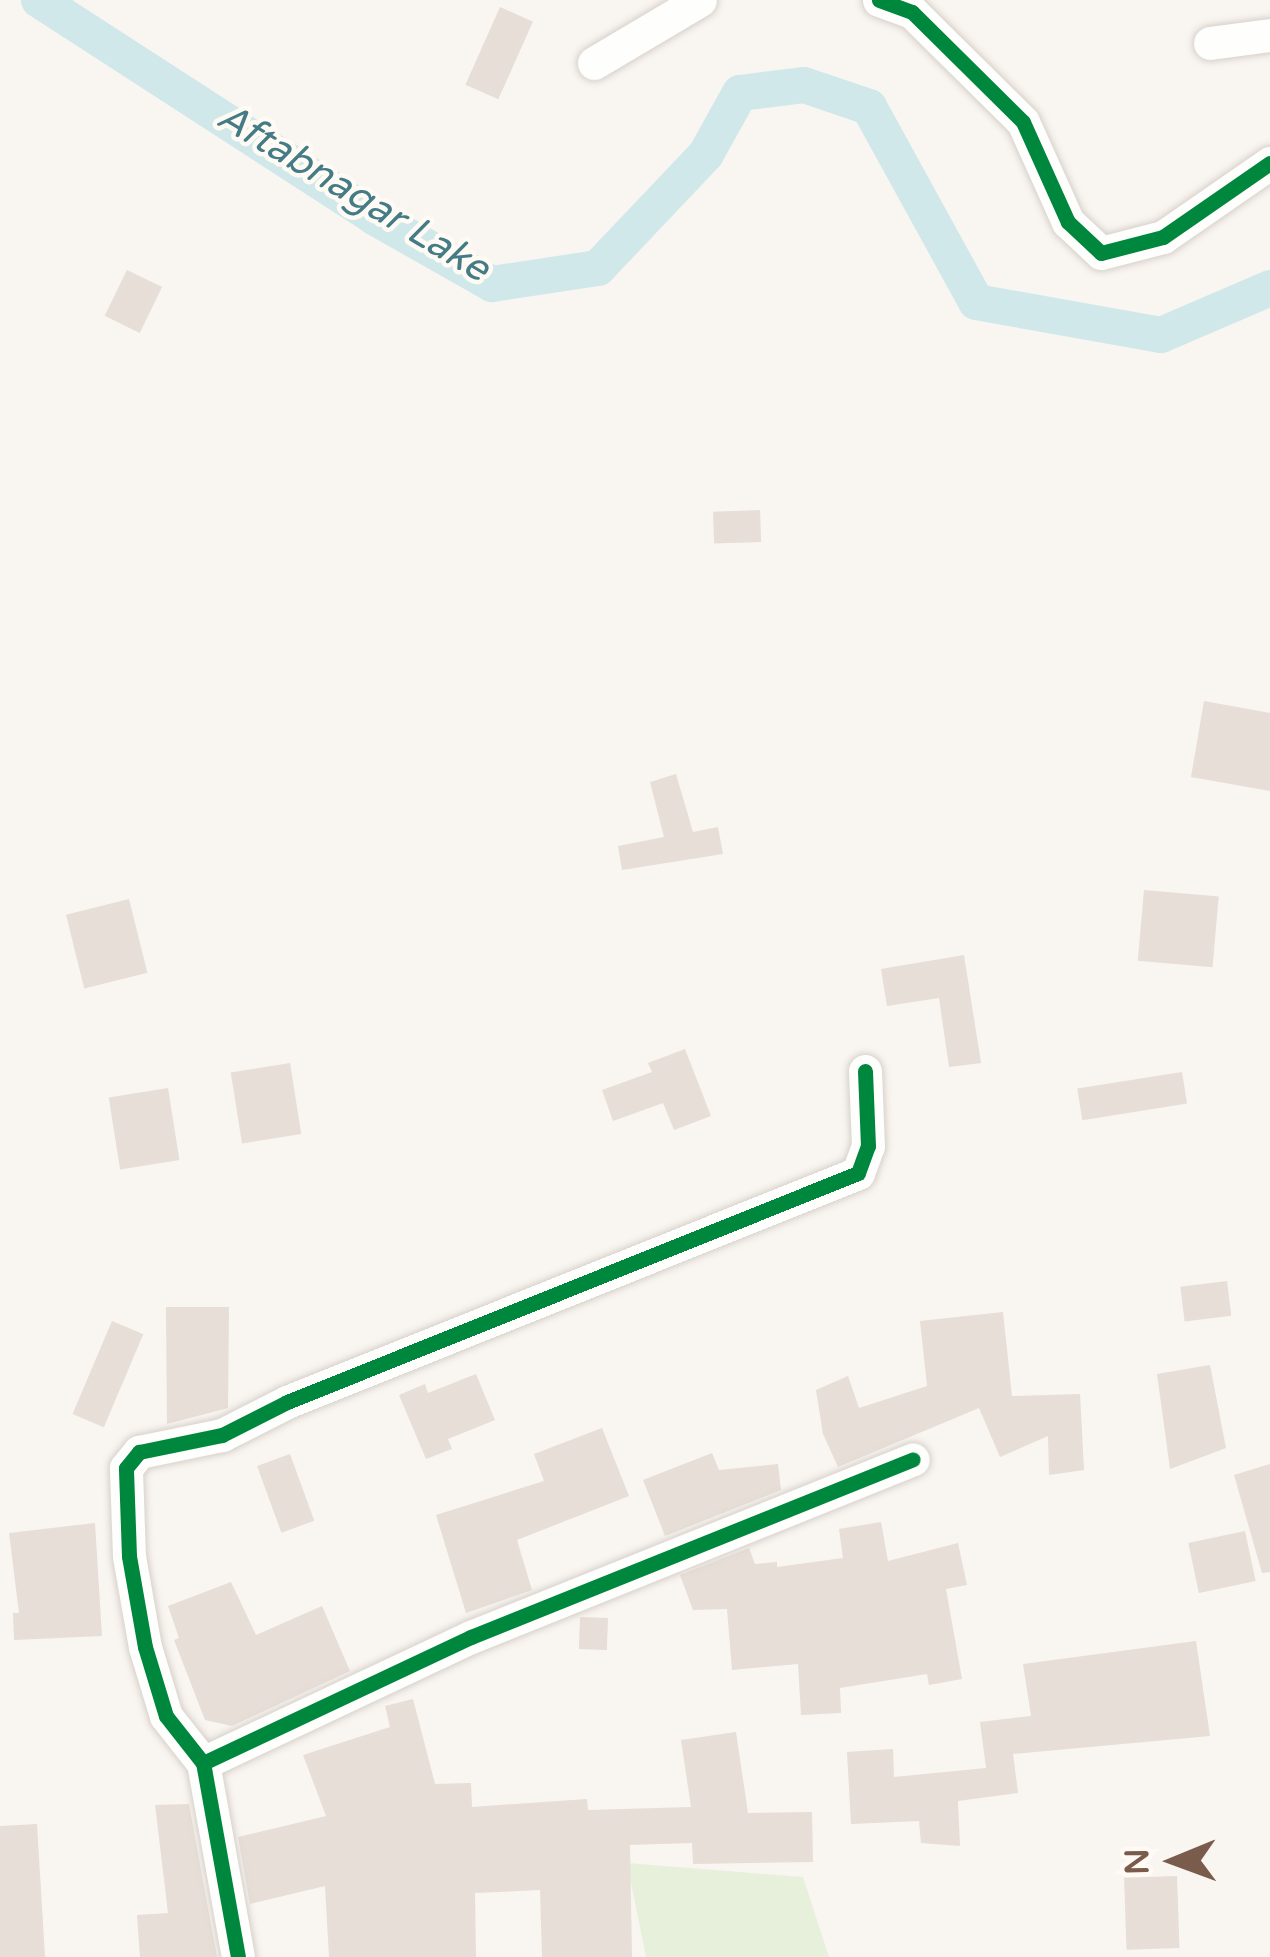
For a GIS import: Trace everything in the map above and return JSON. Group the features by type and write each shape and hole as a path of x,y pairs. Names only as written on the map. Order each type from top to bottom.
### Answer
{"street":[{"path":"594,63 700,0"},
{"path":"879,0 912,12 1023,122 1068,222 1101,253 1162,237 1270,163"},
{"path":"1210,43 1270,35"},
{"path":"238,1957 203,1763 166,1716 145,1647 129,1556 126,1468 139,1452 222,1435 287,1402 858,1173 868,1146 865,1071"},
{"path":"203,1763 472,1637 913,1459"}],"green space":[{"path":"627,1863 803,1877 829,1957 646,1957"}],"building":[{"path":"500,7 533,22 498,99 465,85"},
{"path":"127,270 162,287 140,333 105,316"},
{"path":"760,510 761,542 714,544 713,512"},
{"path":"1204,701 1270,713 1270,791 1191,777"},
{"path":"676,774 693,832 718,827 723,854 622,870 618,846 664,837 650,782"},
{"path":"1144,890 1219,897 1213,967 1138,961"},
{"path":"129,899 147,973 84,988 66,915"},
{"path":"964,955 981,1063 949,1067 939,998 887,1006 881,969"},
{"path":"685,1049 711,1116 674,1130 663,1103 613,1121 602,1090 652,1072 648,1063"},
{"path":"290,1063 301,1134 242,1143 231,1072"},
{"path":"1182,1072 1187,1104 1082,1120 1077,1089"},
{"path":"168,1088 179,1160 120,1169 109,1097"},
{"path":"1227,1281 1231,1316 1185,1321 1180,1287"},
{"path":"166,1307 229,1307 228,1408 167,1424"},
{"path":"1003,1312 1012,1396 1080,1394 1084,1470 1049,1475 1048,1436 1000,1457 979,1408 838,1467 823,1434 816,1390 848,1376 859,1408 927,1386 920,1321"},
{"path":"112,1321 143,1334 104,1427 73,1414"},
{"path":"1210,1365 1226,1448 1170,1469 1157,1374"},
{"path":"476,1374 495,1420 448,1439 452,1449 426,1459 399,1395 425,1384 428,1393"},
{"path":"602,1428 629,1496 517,1540 532,1590 466,1613 436,1515 544,1481 534,1454"},
{"path":"712,1453 719,1470 778,1464 781,1490 665,1536 643,1480"},
{"path":"290,1454 314,1521 281,1533 257,1466"},
{"path":"1270,1464 1270,1572 1262,1573 1234,1475"},
{"path":"881,1522 888,1561 958,1543 967,1585 946,1589 962,1679 929,1685 927,1674 840,1688 841,1713 801,1715 798,1664 732,1670 727,1609 693,1610 680,1575 749,1548 755,1564 777,1562 777,1567 843,1558 839,1529"},
{"path":"95,1523 102,1636 14,1640 13,1613 19,1613 9,1533"},
{"path":"1245,1531 1256,1581 1199,1593 1188,1543"},
{"path":"231,1582 256,1635 322,1606 350,1671 232,1726 205,1720 174,1640 179,1638 168,1606"},
{"path":"580,1617 608,1618 607,1650 579,1649"},
{"path":"1196,1641 1210,1736 1013,1754 1018,1793 958,1801 960,1846 921,1843 919,1821 851,1824 847,1752 893,1749 894,1777 986,1768 980,1722 1031,1716 1023,1664"},
{"path":"413,1699 435,1784 471,1783 472,1807 587,1799 588,1810 691,1807 681,1740 736,1732 748,1813 812,1812 813,1862 693,1864 692,1843 630,1845 632,1957 542,1957 540,1890 475,1893 476,1957 329,1957 325,1886 250,1904 238,1837 326,1816 303,1755 390,1727 385,1706"},
{"path":"189,1804 217,1957 140,1957 137,1915 168,1913 155,1805"},
{"path":"37,1824 45,1957 0,1957 0,1826"},
{"path":"1177,1876 1180,1948 1127,1950 1124,1878"}],"waterway":[{"name":"Aftabnagar Lake","path":"39,0 374,217 492,284 598,268 706,154 740,93 804,85 869,107 976,302 1161,335 1270,288"}],"cycle path":[{"path":"879,0 912,12 1023,122 1068,222 1101,253 1163,237 1270,163"},
{"path":"203,1763 166,1716 145,1647 129,1556 126,1468 139,1452 222,1435 287,1402 858,1173 868,1146 865,1071"},
{"path":"238,1957 203,1763 471,1637 913,1459"}]}
